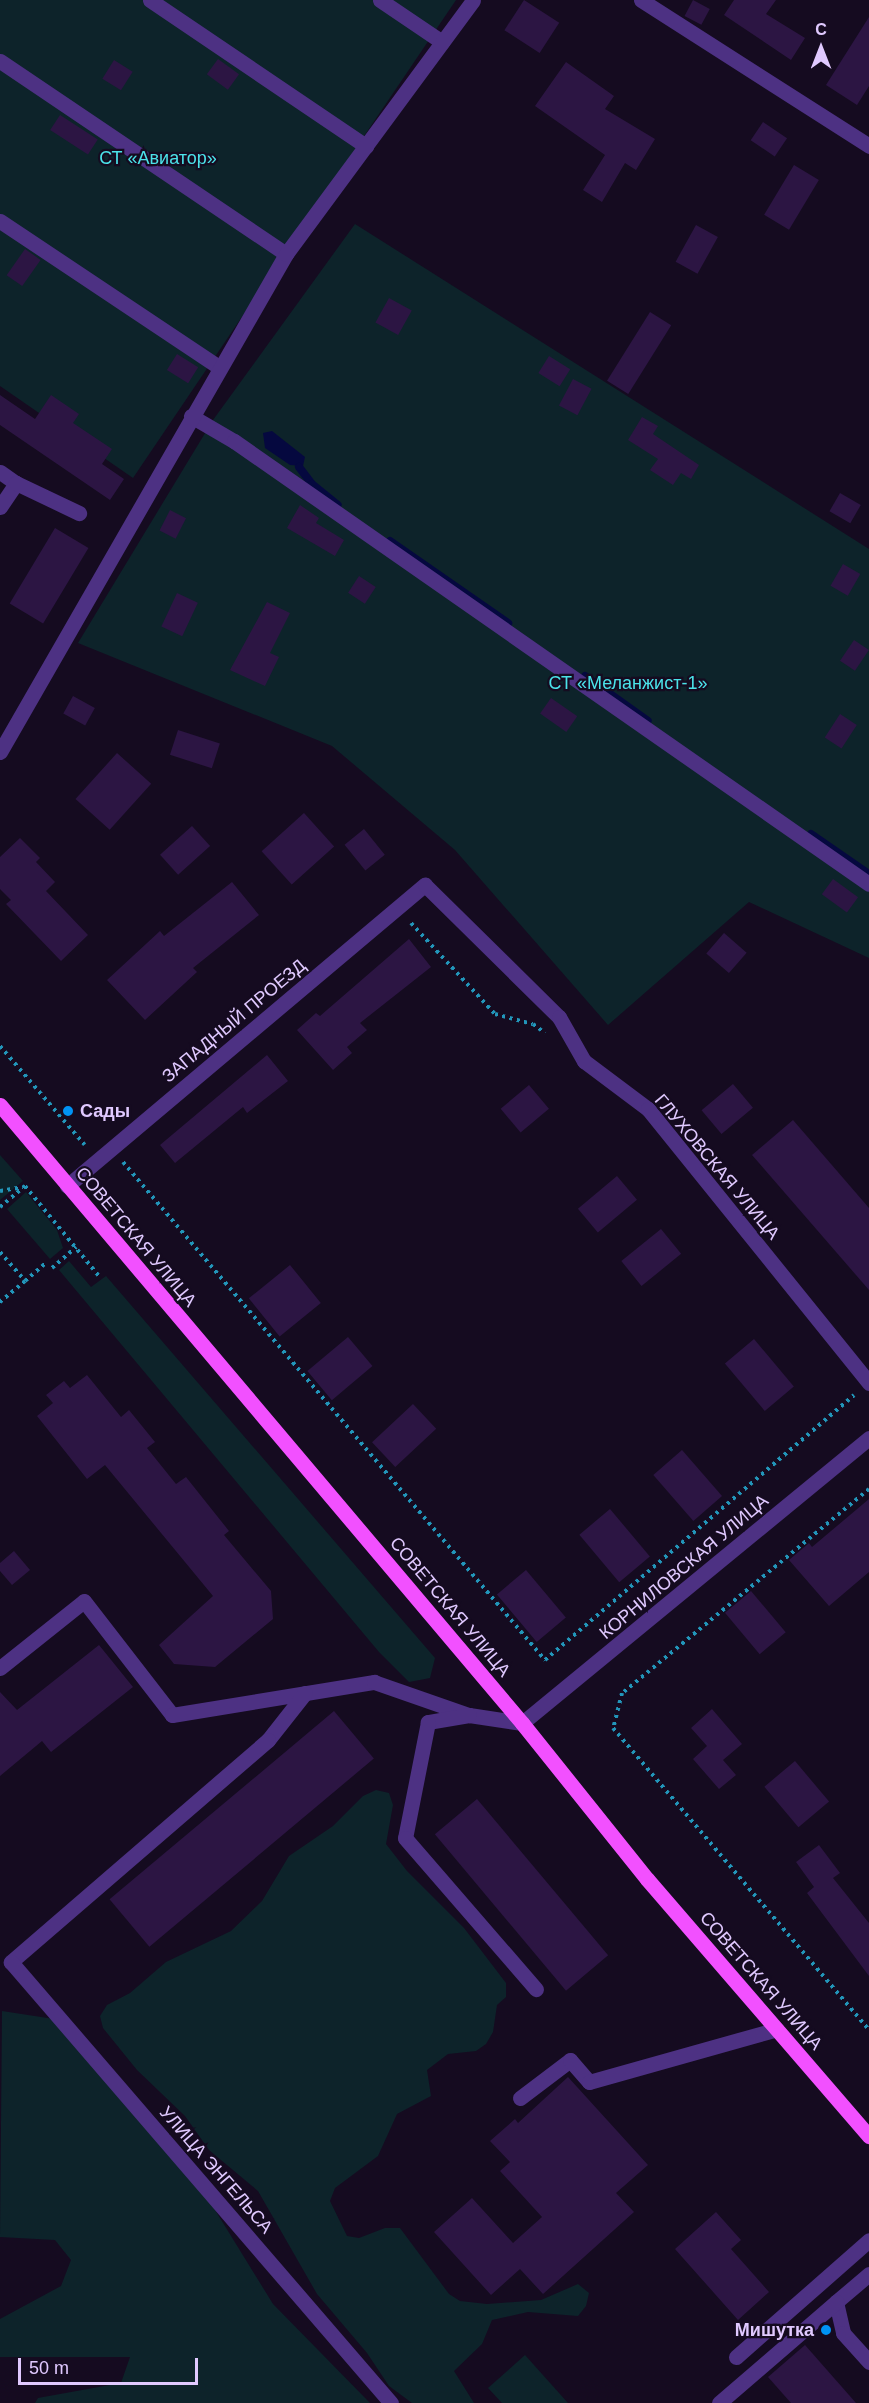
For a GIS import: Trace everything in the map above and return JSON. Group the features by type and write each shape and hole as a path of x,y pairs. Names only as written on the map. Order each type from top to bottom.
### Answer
{"main road":[{"name":"СОВЕТСКАЯ УЛИЦА","path":"0,1105 522,1723 647,1879 869,2136"}],"street":[{"path":"150,0 366,146"},
{"path":"380,0 442,42"},
{"path":"0,752 219,367 286,254 473,0"},
{"path":"641,0 869,146"},
{"path":"0,61 286,254"},
{"path":"0,221 219,367"},
{"path":"191,416 309,492 869,884"},
{"path":"0,472 16,483 79,513"},
{"path":"0,507 16,483"},
{"name":"ЗАПАДНЫЙ ПРОЕЗД","path":"67,1186 425,885"},
{"name":"ГЛУХОВСКАЯ УЛИЦА","path":"425,885 559,1017 584,1062 648,1109 869,1383"},
{"name":"КОРНИЛОВСКАЯ УЛИЦА","path":"522,1723 869,1438"},
{"path":"0,1668 84,1601 172,1715 374,1682 469,1715 522,1723"},
{"name":"УЛИЦА ЭНГЕЛЬСА","path":"304,1693 268,1740 11,1962 391,2403"},
{"path":"469,1715 428,1722 405,1838 536,1989"},
{"path":"520,2098 570,2060 589,2082 777,2029"},
{"path":"736,2357 869,2240"},
{"path":"719,2403 869,2274"},
{"path":"836,2302 843,2333 869,2362"}],"path":[{"path":"386,918 409,921 495,1014 533,1024 552,1038"},
{"path":"0,1046 81,1144 112,1149 545,1660 869,1383"},
{"path":"0,1191 25,1186"},
{"path":"0,1207 25,1186"},
{"path":"25,1186 99,1276"},
{"path":"52,1268 76,1248"},
{"path":"0,1252 25,1281"},
{"path":"0,1302 47,1262"},
{"path":"869,1489 622,1693 612,1728 869,2030"}],"green space":[{"name":"СТ «Авиатор»","path":"0,0 456,0 133,478 0,386"},
{"name":"СТ «Меланжист-1»","path":"355,224 869,549 869,958 749,902 608,1025 455,850 332,746 78,643 213,420"},
{"path":"0,1155 23,1181 0,1200"},
{"path":"26,1192 57,1230 63,1248 50,1259 7,1209"},
{"path":"69,1261 91,1287 106,1276 435,1658 430,1678 409,1682 379,1652 59,1270"},
{"path":"376,1790 389,1793 393,1805 386,1844 407,1871 464,1928 506,1983 506,1997 497,2005 493,2032 486,2044 476,2051 448,2054 427,2070 431,2096 397,2114 378,2156 335,2188 330,2201 347,2236 359,2238 385,2228 400,2228 449,2294 460,2301 487,2304 541,2300 578,2284 589,2293 586,2306 578,2316 528,2312 492,2320 482,2344 454,2371 474,2403 412,2403 389,2386 367,2353 317,2294 258,2191 209,2150 185,2116 137,2070 103,2028 100,2016 107,2005 130,1993 166,1962 231,1931 262,1901 289,1856 333,1826 363,1796"},
{"path":"2,2011 54,2019 167,2132 273,2304 370,2403 35,2403 38,2398 121,2383 130,2357 0,2357 0,2319 61,2286 71,2260 55,2240 0,2237"},
{"path":"525,2355 568,2403 502,2403 488,2388"}],"shaded area":[{"path":"272,431 305,457 303,466 290,465 265,448 263,433"}],"building":[{"path":"524,0 559,23 540,53 504,30"},
{"path":"693,0 710,9 701,25 685,16"},
{"path":"734,0 776,0 766,14 805,38 791,60 724,15"},
{"path":"869,17 869,86 857,105 826,85"},
{"path":"218,59 239,74 228,90 207,74"},
{"path":"114,60 133,72 121,90 102,79"},
{"path":"566,62 614,96 605,109 655,139 636,170 625,163 602,202 583,190 605,155 535,106"},
{"path":"60,115 98,140 88,155 50,130"},
{"path":"763,122 787,138 775,156 751,140"},
{"path":"794,165 819,180 789,230 764,215"},
{"path":"696,225 718,237 698,274 676,262"},
{"path":"25,249 41,260 22,286 7,275"},
{"path":"389,298 412,311 398,335 375,322"},
{"path":"650,312 671,325 628,394 607,381"},
{"path":"177,354 198,367 188,383 167,370"},
{"path":"549,356 570,369 560,386 538,373"},
{"path":"573,379 592,389 577,415 559,405"},
{"path":"0,395 35,419 51,395 79,414 73,423 112,449 102,464 124,479 110,500 0,425"},
{"path":"642,417 658,426 653,434 699,465 691,479 681,473 673,485 650,470 658,459 628,440"},
{"path":"840,493 861,505 850,523 830,511"},
{"path":"300,505 319,518 316,523 344,540 335,556 287,528"},
{"path":"170,510 186,518 176,539 160,530"},
{"path":"55,528 88,548 43,624 10,603"},
{"path":"843,564 860,574 848,596 830,586"},
{"path":"359,576 376,587 365,604 348,593"},
{"path":"177,593 198,603 182,636 161,627"},
{"path":"267,602 290,613 270,653 279,657 265,686 230,670"},
{"path":"854,640 869,650 855,671 840,661"},
{"path":"73,696 95,708 85,726 63,713"},
{"path":"551,698 577,716 566,732 540,714"},
{"path":"840,714 857,725 842,748 825,737"},
{"path":"178,730 220,744 212,768 170,755"},
{"path":"117,753 151,784 110,830 76,799"},
{"path":"304,813 334,846 292,885 262,851"},
{"path":"192,826 210,846 178,875 160,855"},
{"path":"364,829 385,855 365,870 345,845"},
{"path":"20,838 40,858 36,862 55,882 46,891 88,935 61,961 6,904 11,900 0,889 0,857"},
{"path":"833,879 858,897 847,913 822,894"},
{"path":"232,882 259,915 193,968 197,972 145,1020 107,980 160,931 164,936"},
{"path":"724,933 747,953 729,973 706,953"},
{"path":"409,939 431,967 360,1023 367,1030 347,1047 352,1053 333,1070 297,1030 316,1013 320,1016"},
{"path":"267,1055 288,1081 247,1113 243,1107 175,1163 160,1145"},
{"path":"733,1084 753,1108 722,1134 702,1110"},
{"path":"529,1085 549,1109 521,1133 501,1109"},
{"path":"793,1120 869,1208 869,1290 752,1155"},
{"path":"617,1176 637,1200 598,1233 578,1209"},
{"path":"661,1229 681,1254 642,1286 621,1261"},
{"path":"290,1265 321,1303 280,1336 249,1298"},
{"path":"348,1337 372,1366 332,1400 307,1371"},
{"path":"754,1339 794,1386 765,1411 725,1363"},
{"path":"87,1375 121,1417 129,1410 155,1442 147,1448 176,1484 186,1477 229,1531 224,1535 271,1591 273,1619 215,1667 174,1664 159,1645 213,1596 105,1465 87,1479 37,1416 53,1403 46,1395 64,1381 70,1388"},
{"path":"413,1404 436,1429 395,1467 372,1442"},
{"path":"682,1450 722,1496 693,1521 653,1475"},
{"path":"869,1499 869,1572 829,1606 789,1560 809,1543 812,1547"},
{"path":"610,1509 650,1556 619,1582 579,1535"},
{"path":"14,1551 30,1570 12,1585 0,1571 0,1563"},
{"path":"526,1570 566,1617 537,1642 497,1594"},
{"path":"751,1591 786,1632 760,1654 725,1613"},
{"path":"99,1645 133,1687 51,1752 42,1741 0,1776 0,1692 17,1710"},
{"path":"712,1709 742,1744 723,1760 736,1775 719,1789 693,1759 707,1746 691,1728"},
{"path":"334,1711 374,1758 149,1947 110,1899"},
{"path":"795,1761 829,1802 798,1827 764,1787"},
{"path":"477,1799 608,1955 566,1991 435,1834"},
{"path":"819,1845 840,1873 833,1878 869,1923 869,1976 807,1893 814,1887 796,1862"},
{"path":"568,2077 648,2165 616,2193 634,2212 543,2294 520,2269 491,2295 434,2232 472,2198 513,2243 542,2217 500,2171 510,2162 490,2141 515,2119 518,2123"},
{"path":"716,2212 741,2240 731,2249 769,2292 738,2320 675,2249"},
{"path":"805,2345 856,2403 791,2403 768,2377"}],"waterway":[{"path":"299,467 312,484 338,505"},
{"path":"390,541 508,623"},
{"path":"585,676 648,721"},
{"path":"811,834 869,874"}],"place":[{"name":"Сады","path":"68,1111"},
{"name":"Мишутка","path":"826,2330"}]}
